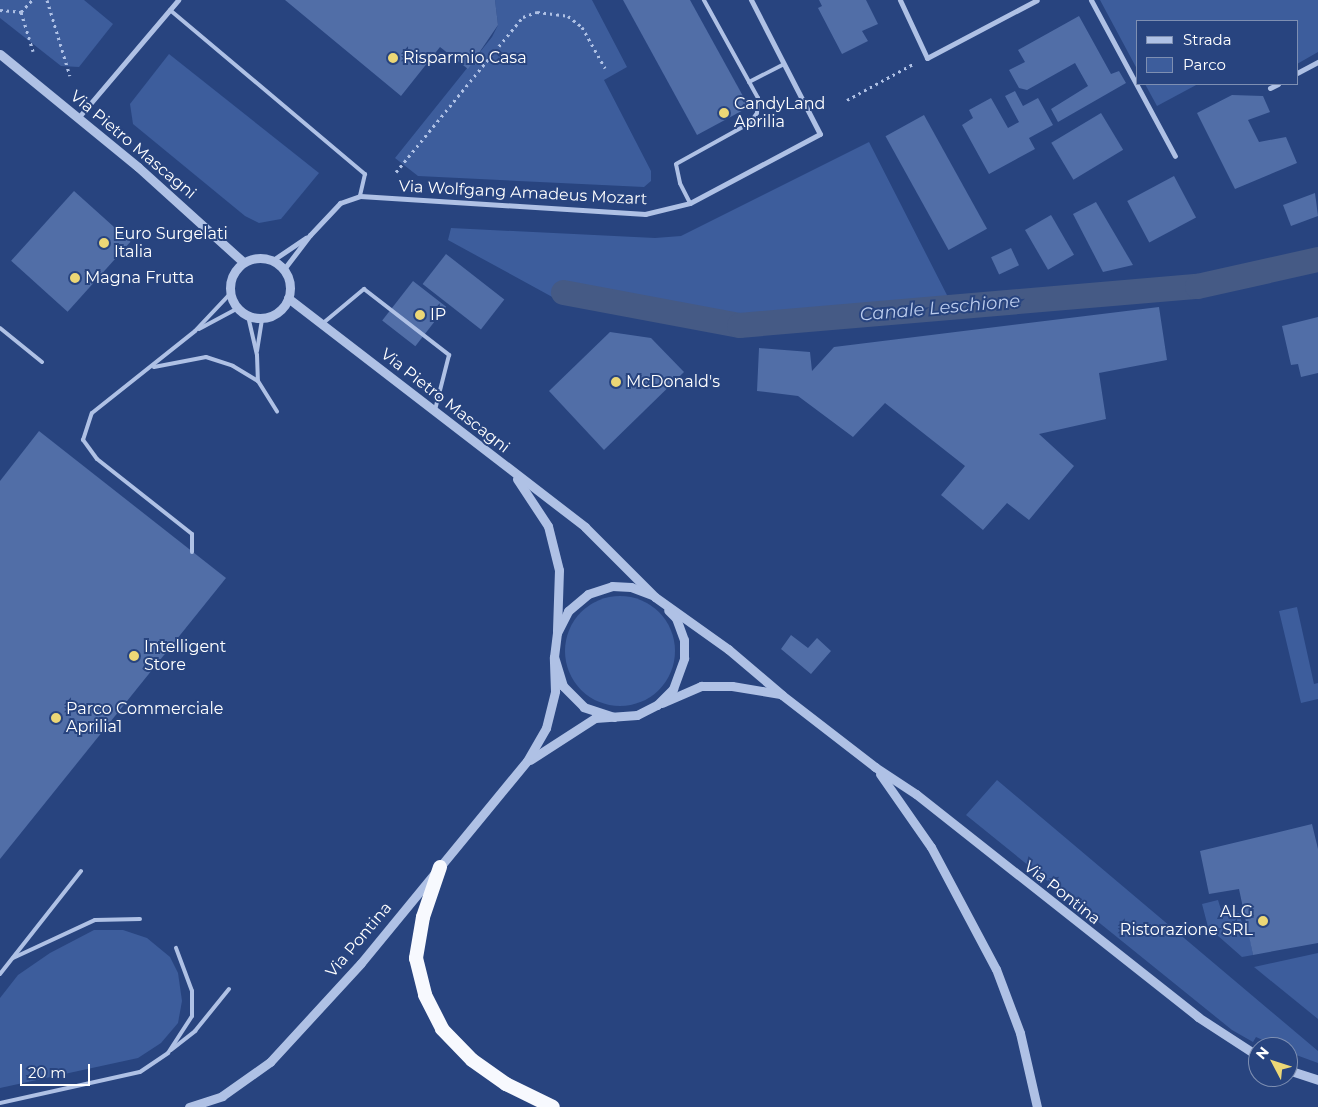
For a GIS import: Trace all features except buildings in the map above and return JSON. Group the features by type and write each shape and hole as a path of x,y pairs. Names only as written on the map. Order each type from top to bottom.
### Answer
{"highway":[{"path":"440,867 423,917 416,958 425,995 442,1029 472,1060 506,1084 553,1107"}],"street":[{"path":"78,118 178,0"},
{"name":"Via Wolfgang Amadeus Mozart","path":"284,269 310,235 340,204 360,196 645,214 690,203 820,134 751,0"},
{"path":"900,0 927,58 1037,0"},
{"path":"1091,0 1136,84"},
{"name":"Via Pietro Mascagni","path":"0,54 78,118 243,262"},
{"path":"1298,72 1318,62"},
{"path":"1137,85 1175,156"},
{"path":"1270,88 1276,85"},
{"name":"Via Wolfgang Amadeus Mozart","path":"273,260 310,235"},
{"path":"252,258 273,260 284,269 290,288 288,298 276,313 262,318 248,316 238,308 230,294 231,278 243,262 252,258"},
{"name":"Via Pietro Mascagni","path":"288,298 585,527 676,618 684,640 684,658 676,683 657,705"},
{"name":"Via Pietro Mascagni","path":"513,472 548,526 559,570 554,657 555,691 546,728 527,761"},
{"name":"Via Pietro Mascagni","path":"556,634 568,611 588,594 612,586 631,587 655,597 728,649 782,695 875,767"},
{"name":"Via Pietro Mascagni","path":"554,657 564,686 584,707 614,717"},
{"name":"Via Pietro Mascagni","path":"527,761 595,718 636,715 701,686 732,686 782,695"},
{"name":"Via Pontina","path":"189,1107 222,1096 270,1062 361,963 527,761"},
{"path":"875,767 931,847 996,969 1020,1033 1037,1107"},
{"name":"Via Pontina","path":"875,767 923,800 1198,1017 1248,1050"},
{"path":"1298,1073 1318,1080"}],"lane":[{"path":"690,203 680,183 676,164 750,123 758,113 758,98 704,0"},
{"path":"170,10 365,174 360,196"},
{"path":"749,82 784,64"},
{"path":"322,324 364,289 449,355 434,412"},
{"path":"192,552 192,534 97,459 84,440 92,413 152,368 195,331 230,294"},
{"path":"195,331 238,308"},
{"path":"248,316 257,355"},
{"path":"258,381 257,355 262,318"},
{"path":"0,328 42,362"},
{"path":"152,368 174,361 206,357 233,366 258,381 277,412"},
{"path":"0,974 81,871"},
{"path":"12,958 95,920 140,919"},
{"path":"168,1053 192,1016 192,991 176,948"},
{"path":"0,1103 140,1072 195,1032 229,989"}],"path":[{"path":"21,12 32,0"},
{"path":"48,0 70,76"},
{"path":"0,10 21,12"},
{"path":"21,12 33,51"},
{"path":"396,172 523,18 537,12 553,12 568,16 582,26 605,68"},
{"path":"550,17 553,12"},
{"path":"847,100 927,58"}],"green space":[{"path":"0,0 84,0 113,24 79,67 61,66 0,18"},
{"path":"495,0 592,0 627,67 604,80 651,171 651,181 644,187 418,176 395,158 492,37 498,25"},
{"path":"1100,0 1318,0 1318,52 1298,63 1298,20 1136,20 1136,67"},
{"path":"169,54 319,173 281,219 259,223 245,216 133,124 130,104"},
{"path":"1146,85 1196,85 1157,106"},
{"path":"869,142 949,299 737,320 562,283 556,299 448,240 451,228 655,238 681,236"},
{"path":"620,596 641,600 659,612 671,630 675,651 671,672 659,690 641,702 620,706 599,702 581,690 569,672 565,651 569,630 581,612 599,600"},
{"path":"1297,607 1314,684 1318,683 1318,699 1301,703 1279,611"},
{"path":"997,780 1318,1051 1318,1063 1298,1056 1298,1037 1248,1037 1248,1039 1232,1030 966,815"},
{"path":"1218,900 1223,916 1239,913 1242,923 1247,923 1253,955 1242,957 1208,927 1202,904"},
{"path":"94,930 123,930 147,938 170,957 178,973 182,1001 178,1023 161,1043 138,1058 0,1088 0,998 18,975 50,953"},
{"path":"1318,953 1318,1019 1254,967"}],"waterway":[{"name":"Canale Leschione","path":"563,292 739,325 1197,286 1318,259"}],"place":[{"name":"Risparmio Casa","path":"393,58"},
{"name":"CandyLand Aprilia","path":"724,113"},
{"name":"Euro Surgelati Italia","path":"104,243"},
{"name":"Magna Frutta","path":"75,278"},
{"name":"IP","path":"420,315"},
{"name":"McDonald's","path":"616,382"},
{"name":"Intelligent Store","path":"134,656"},
{"name":"Parco Commerciale Aprilia1","path":"56,718"},
{"name":"ALG Ristorazione SRL","path":"1263,921"}]}
